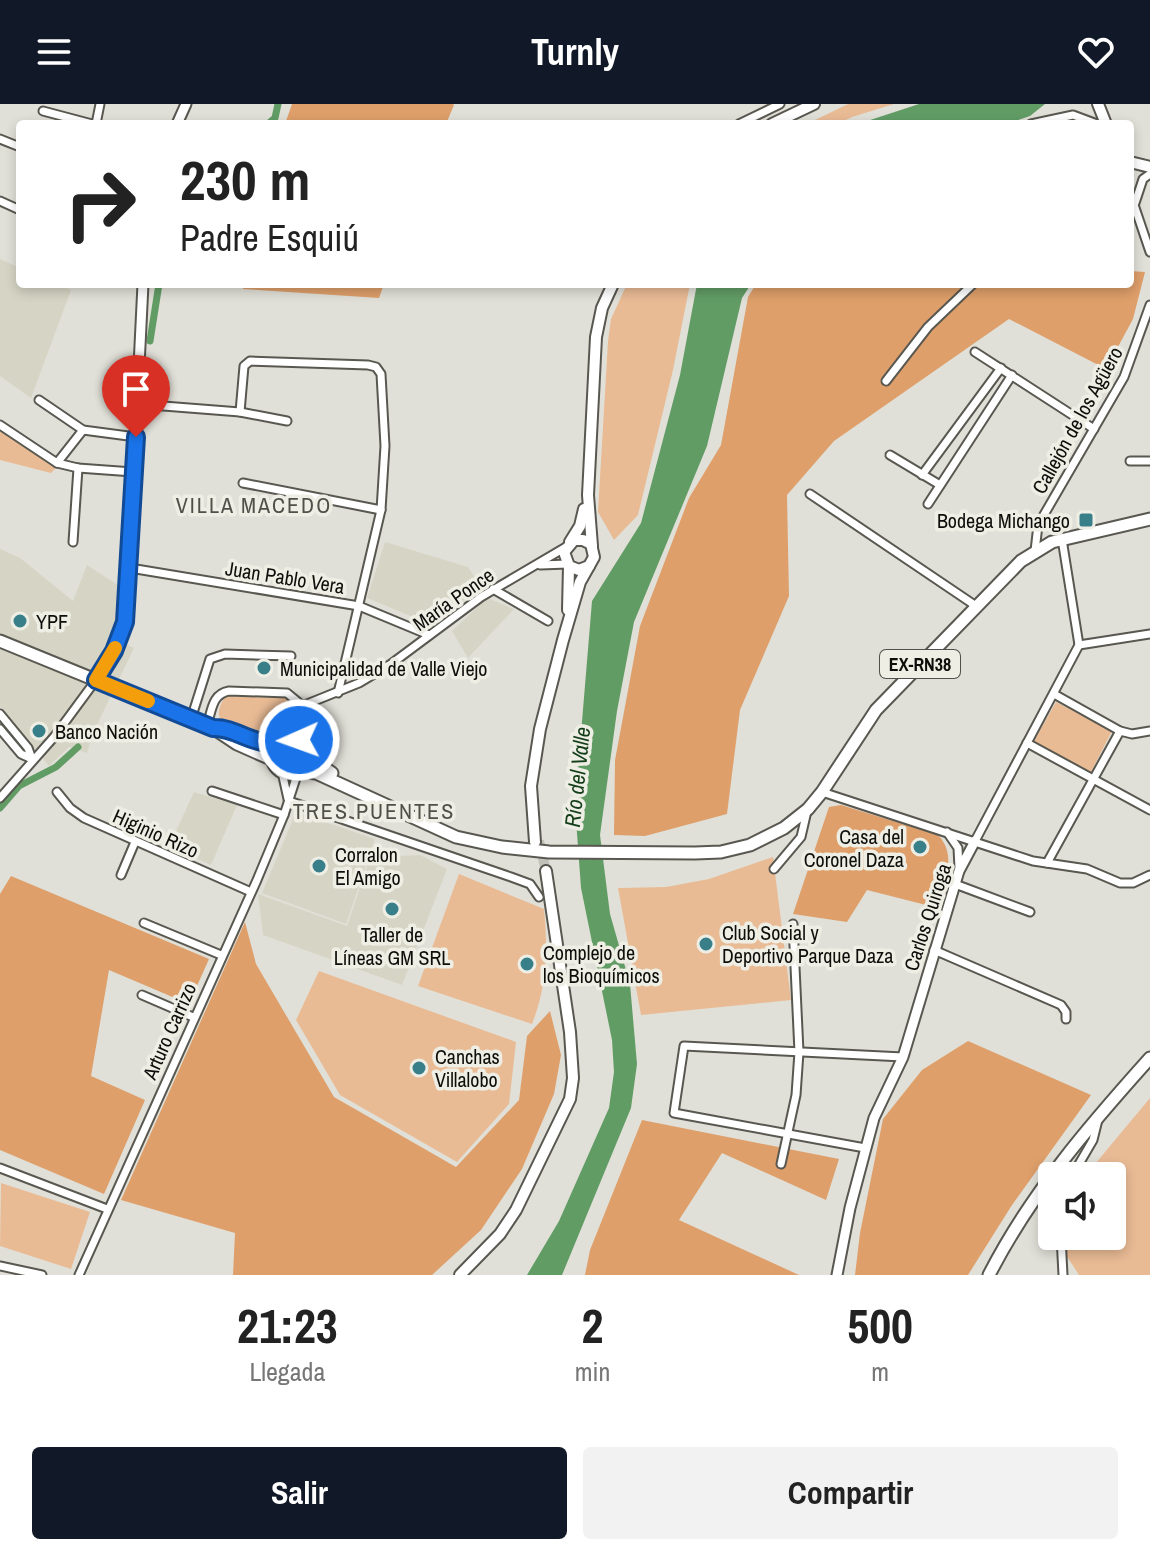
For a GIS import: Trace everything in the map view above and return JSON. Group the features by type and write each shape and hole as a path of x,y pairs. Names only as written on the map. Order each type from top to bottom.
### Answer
{"main road":[{"path":"780,120 814,104"},
{"path":"537,840 531,797 533,769 547,698 580,582 594,557 588,495 596,337 602,308 611,288"},
{"path":"564,635 570,595 569,565 564,557 580,526 588,495"},
{"name":"EX-RN38","path":"282,772 316,773 456,837 502,847 624,854 734,850 776,833 808,809 876,710 976,606 1035,551 1062,539 1150,519"},
{"path":"568,545 583,540 592,546"},
{"path":"569,565 579,570 589,566"},
{"path":"0,641 210,726 237,744 271,759 282,772"},
{"path":"210,726 225,727 262,742 290,737 299,740"},
{"name":"EX-RN38","path":"299,740 307,749 308,756 345,780 481,842"},
{"path":"271,759 278,741"},
{"path":"299,772 308,756"},
{"path":"460,1275 500,1234 516,1210 570,1099 573,1078 570,1032 544,872"},
{"path":"989,1275 1035,1196 1098,1116 1150,1058"}],"street":[{"path":"747,120 780,104"},
{"path":"43,111 78,120"},
{"path":"1043,120 1073,115 1086,120"},
{"path":"1150,174 1143,179 1134,205 1150,252"},
{"path":"0,798 61,729 96,680 123,632 130,568 143,288"},
{"path":"886,381 928,327 969,288"},
{"name":"Callejón de los Agüero","path":"1035,551 1038,525 1124,377 1150,305"},
{"path":"975,352 1094,429"},
{"path":"240,412 246,362 376,367 381,374 385,446 381,510 338,693"},
{"path":"922,475 1001,368"},
{"path":"928,504 1012,375"},
{"path":"39,400 83,430 136,437"},
{"path":"138,404 240,412 287,421"},
{"path":"0,425 57,463 78,468 133,472"},
{"path":"57,463 83,430"},
{"path":"890,455 940,485"},
{"path":"1130,461 1150,461"},
{"path":"73,542 78,468"},
{"path":"243,483 381,510"},
{"path":"810,494 976,606"},
{"path":"1062,539 1079,645 1150,634"},
{"name":"María Ponce","path":"304,707 368,678 493,589 568,545"},
{"name":"María Ponce","path":"538,565 569,565"},
{"name":"Juan Pablo Vera","path":"130,568 359,606 429,635"},
{"path":"493,589 548,621"},
{"name":"Carlos Quiroga","path":"837,1275 874,1118 903,1057 959,871 1079,645"},
{"path":"191,719 210,659 225,654 291,656"},
{"path":"210,726 216,698 229,691 287,693 304,707"},
{"path":"1054,694 1120,731 1132,734 1150,731"},
{"path":"299,740 298,721 304,707"},
{"path":"278,741 291,713 304,707"},
{"path":"0,714 28,748 32,759"},
{"path":"0,729 21,754 32,759"},
{"path":"1047,863 1120,731"},
{"path":"1027,743 1150,810"},
{"path":"282,772 289,801 530,884 539,897"},
{"name":"Arturo Carrizo","path":"79,1275 251,892 299,772"},
{"path":"212,791 284,815"},
{"name":"Higinio Rizo","path":"57,792 70,808 84,818 251,892"},
{"path":"822,792 1007,853 1087,869 1127,884 1150,875"},
{"path":"774,869 801,837 808,809"},
{"path":"946,831 958,848 959,871"},
{"path":"121,875 135,842"},
{"path":"955,884 1030,912"},
{"path":"144,923 221,955"},
{"path":"781,1164 789,1134 799,1052 793,924"},
{"path":"934,950 1061,1005 1066,1019"},
{"path":"142,995 193,1017"},
{"path":"865,1148 674,1113 684,1046 903,1057"},
{"path":"1080,1162 1093,1140 1098,1116"},
{"path":"0,1168 107,1209"},
{"path":"1062,1250 1063,1275"},
{"path":"0,1266 42,1275"}],"shaded area":[{"path":"292,104 454,105 448,120 286,120"},
{"path":"848,104 894,104 846,120 815,120"},
{"path":"919,104 1045,104 1030,116 1018,120 870,120"},
{"path":"0,259 16,266 16,288 71,290 31,398 0,376"},
{"path":"1134,271 1145,272 1133,319 1106,369 1009,319 834,441 787,495 789,596 740,710 727,814 645,836 614,835 615,760 640,626 689,498 721,445 748,297 754,288 1134,288"},
{"path":"243,288 383,288 379,298"},
{"path":"625,288 689,288 638,515 614,540 598,512 611,319"},
{"path":"696,288 748,288 742,298 707,446 634,622 617,711 600,835 610,914 630,984 637,1064 631,1108 562,1275 527,1275 559,1221 609,1108 614,1072 612,1040 581,888 575,806 592,601 641,523 680,375"},
{"path":"0,431 56,468 51,473 0,460"},
{"path":"385,542 468,567 480,585 444,617 430,624 367,598"},
{"path":"0,549 20,558 73,601 87,565 121,587 118,621 111,638 134,648 93,733 87,753 69,747 49,766 0,706"},
{"path":"487,598 514,609 468,658 452,631"},
{"path":"227,696 284,698 289,699 293,706 275,739 244,733 239,727 221,720 220,707"},
{"path":"1056,702 1112,731 1091,772 1034,741"},
{"path":"194,792 237,805 211,865 169,846"},
{"path":"841,805 938,835 944,843 948,861 938,908 867,890 847,922 793,914 829,807"},
{"name":"Corralon El Amigo","path":"296,812 375,839 346,924 262,893"},
{"name":"Taller de Líneas GM SRL","path":"373,849 395,856 420,855 447,869 402,985 263,935 258,894 347,926"},
{"name":"Club Social y Deportivo Parque Daza","path":"773,857 791,1000 641,1015 618,888 666,887 709,879"},
{"name":"Complejo de los Bioquímicos","path":"459,874 544,909 545,967 541,996 532,1024 418,986"},
{"path":"11,876 209,959 189,1004 109,970 91,1076 145,1100 104,1194 0,1150 0,894"},
{"path":"245,922 256,964 334,1097 456,1167 519,1100 527,1036 550,1011 561,1055 554,1094 522,1169 481,1230 432,1275 233,1275 235,1233 121,1200"},
{"name":"Canchas Villalobo","path":"319,971 516,1042 509,1104 457,1162 340,1095 296,1020"},
{"path":"968,1041 1091,1095 1043,1162 1038,1162 1038,1169 968,1275 855,1275 860,1233 883,1119 922,1070"},
{"path":"1150,1098 1150,1275 1079,1275 1066,1255 1066,1250 1126,1250 1126,1162 1097,1162"},
{"path":"642,1120 839,1159 826,1200 722,1153 679,1220 799,1275 585,1275 590,1250"},
{"path":"1,1183 90,1212 71,1269 0,1246"}],"waterway":[{"path":"273,120 278,104"},
{"path":"150,341 158,288"},
{"path":"0,808 19,786 56,767 78,747"}],"tunnel":[{"path":"539,841 546,871"}],"slow traffic":[{"path":"115,648 96,680 148,701"}],"place":[{"name":"Bodega Michango","path":"1086,520"},
{"name":"YPF","path":"20,621"},
{"name":"Municipalidad de Valle Viejo","path":"264,668"},
{"name":"Banco Nación","path":"39,731"},
{"name":"Casa del Coronel Daza","path":"920,847"},
{"name":"Corralon El Amigo","path":"319,866"},
{"name":"Taller de Líneas GM SRL","path":"392,909"},
{"name":"Club Social y Deportivo Parque Daza","path":"706,944"},
{"name":"Complejo de los Bioquímicos","path":"527,964"},
{"name":"Canchas Villalobo","path":"419,1068"}],"district":[{"name":"VILLA MACEDO","path":"254,505"},
{"name":"TRES PUENTES","path":"374,811"}],"route":[{"path":"136,437 125,622 114,651 96,680 213,728 225,727 269,743 290,737 299,740"}],"water label":[{"name":"Río del Valle","path":"577,777"}]}
